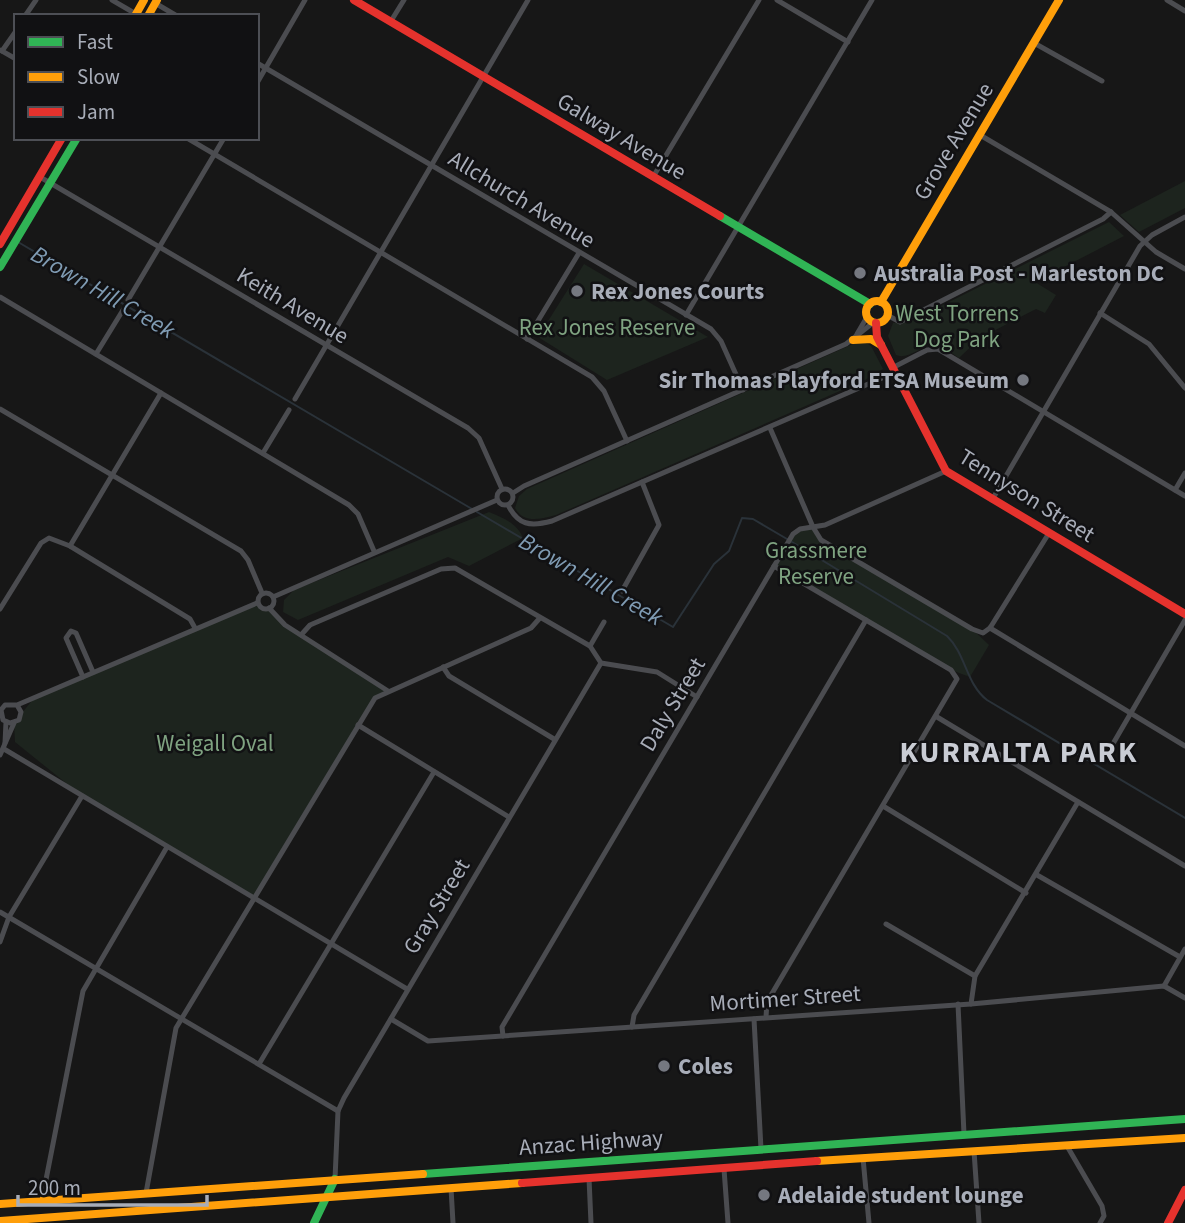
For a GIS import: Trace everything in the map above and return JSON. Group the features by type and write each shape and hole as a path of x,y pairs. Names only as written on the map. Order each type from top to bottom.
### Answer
{"main road":[{"name":"Galway Avenue","path":"354,0 870,304"},
{"name":"Grove Avenue","path":"881,302 1059,0"},
{"path":"1,243 61,140"},
{"path":"0,268 75,140"},
{"path":"881,302 887,308 877,320 870,304 881,302"},
{"name":"Tennyson Street","path":"877,320 881,345 946,471 1185,614"},
{"name":"Tennyson Street","path":"877,320 895,370"},
{"path":"853,340 871,339 881,345"},
{"name":"Anzac Highway","path":"0,1204 1163,1121 1185,1117"},
{"path":"1082,1126 1103,1134 1103,1142"},
{"path":"925,1138 923,1146 938,1153"},
{"path":"903,1139 912,1145 910,1155"},
{"name":"Anzac Highway","path":"4,1221 804,1162 1065,1144 1184,1139"},
{"path":"802,1147 804,1162"},
{"path":"567,1163 572,1170 589,1178"},
{"path":"491,1169 502,1176 502,1184"},
{"path":"391,1175 392,1192"},
{"path":"314,1223 335,1179"},
{"path":"220,1188 231,1197 231,1204"},
{"path":"1168,1223 1185,1190"},
{"path":"82,1198 84,1214"}],"street":[{"path":"112,0 133,14"},
{"path":"259,80 305,0"},
{"path":"391,21 404,0"},
{"path":"295,399 528,0"},
{"path":"653,177 759,0"},
{"path":"777,0 848,42"},
{"path":"686,315 872,0"},
{"path":"1167,0 1185,11"},
{"path":"156,1 174,14"},
{"path":"1,50 14,34"},
{"path":"1034,43 1102,81"},
{"name":"Allchurch Avenue","path":"259,64 711,329 721,341 743,390"},
{"path":"980,135 1111,212 1143,242 1185,269"},
{"path":"190,140 599,383 627,441"},
{"path":"128,300 223,140"},
{"name":"Keith Avenue","path":"39,177 474,432 502,489"},
{"path":"497,500 502,489 513,494 853,340 877,320 900,322 1103,219 1111,212"},
{"path":"992,499 1143,242 1152,234 1185,217"},
{"path":"527,339 579,253"},
{"path":"0,297 354,508 374,551"},
{"path":"96,354 123,310"},
{"path":"1100,313 1149,344 1185,388"},
{"path":"0,410 245,554 262,593 273,597 497,500 508,505 519,522 540,524 770,428 895,370 927,350 938,349 1185,496"},
{"path":"70,546 161,393"},
{"path":"263,453 289,410"},
{"path":"770,428 821,540 972,629 984,633 990,628 1049,533"},
{"name":"Daly Street","path":"503,1036 502,1027 793,534 825,526 946,471"},
{"path":"1175,490 1185,473"},
{"path":"622,591 660,525 642,482"},
{"path":"508,505 513,494"},
{"path":"0,609 44,540 58,539 190,619 195,628"},
{"path":"766,1017 768,1002 957,684 956,674 951,670 774,566"},
{"path":"301,635 318,621 448,567 467,574 539,620 590,646 601,663 657,672 696,697"},
{"path":"4,706 17,705 257,603 262,593"},
{"path":"269,608 274,603 273,597"},
{"path":"257,603 262,608 269,608 301,635 388,691"},
{"path":"146,1193 176,1028 358,725 381,694 531,628 539,620"},
{"path":"632,1027 634,1015 866,620"},
{"path":"1107,754 1185,620"},
{"path":"590,646 604,622"},
{"path":"990,628 1185,746"},
{"path":"83,677 66,638 71,631 76,633 93,672"},
{"name":"Gray Street","path":"335,1179 338,1111 407,989 601,663"},
{"path":"443,667 449,676 554,739"},
{"path":"2,752 14,723 34,698"},
{"path":"0,699 4,706 2,752"},
{"path":"17,705 21,712"},
{"path":"937,717 1185,866"},
{"path":"2,719 14,723"},
{"path":"358,725 509,817"},
{"path":"2,752 82,796 407,989"},
{"path":"258,1064 434,772"},
{"path":"0,942 9,917 82,796"},
{"path":"971,1003 971,987 975,976 1078,802"},
{"path":"883,806 1026,893"},
{"path":"42,1200 83,991 167,847"},
{"path":"1037,875 1180,957"},
{"path":"0,912 338,1111"},
{"path":"886,924 975,976"},
{"path":"1185,949 1164,986 1185,998"},
{"name":"Mortimer Street","path":"391,1019 428,1041 958,1004 1164,986"},
{"path":"958,1004 964,1134"},
{"path":"754,1018 761,1149"},
{"path":"1065,1144 1102,1206 1104,1216 1100,1223"},
{"path":"974,1151 979,1223"},
{"path":"863,1158 869,1223"},
{"path":"724,1169 728,1223"},
{"path":"589,1178 592,1223"},
{"path":"451,1188 453,1223"}],"green space":[{"path":"1185,181 1185,208 1139,232 1120,215"},
{"name":"West Torrens Dog Park","path":"1109,222 1124,236 1035,282 1056,295 1045,313 1036,309 980,338 959,358 934,345 906,355 896,355 888,336 893,323 907,323"},
{"name":"Rex Jones Reserve","path":"584,264 708,337 607,380 538,337"},
{"path":"862,340 871,346 883,369 865,380 556,515 528,518 515,508 519,496 527,489"},
{"path":"489,512 513,525 523,538 469,566 448,557 298,620 283,612 284,600 294,590"},
{"name":"Grassmere Reserve","path":"813,527 821,540 972,629 989,645 970,677 951,670 774,566 796,531"},
{"name":"Weigall Oval","path":"257,603 262,608 269,608 285,625 388,691 375,699 254,898 82,796 15,742 14,723 34,698"}],"waterway":[{"name":"Brown Hill Creek","path":"18,242 472,509"},
{"name":"Brown Hill Creek","path":"477,512 673,627 714,564 729,551 742,518 753,519 787,539"},
{"name":"Brown Hill Creek","path":"792,542 947,636 958,651 975,686 987,700 1185,818"}],"traffic: fast":[{"path":"0,267 76,140"},
{"path":"720,216 870,304"},
{"path":"423,1174 1185,1119"},
{"path":"314,1223 335,1179"}],"traffic: slow":[{"path":"136,14 144,0"},
{"path":"149,14 157,0"},
{"path":"881,302 1059,0"},
{"path":"877,301 887,308 888,312 881,322 877,323 867,316 866,312 873,302 877,301"},
{"path":"853,340 871,339 881,345"},
{"path":"817,1161 1185,1138"},
{"path":"0,1204 423,1174"},
{"path":"0,1221 522,1183"}],"traffic: jam":[{"path":"354,0 720,216"},
{"path":"0,244 61,140"},
{"path":"876,323 877,337 946,471 1185,614"},
{"path":"522,1183 817,1161"},
{"path":"1168,1223 1185,1190"}],"place":[{"name":"Australia Post - Marleston DC","path":"860,273"},
{"name":"Rex Jones Courts","path":"577,291"},
{"name":"Sir Thomas Playford ETSA Museum","path":"1023,380"},
{"name":"Coles","path":"664,1066"},
{"name":"Adelaide student lounge","path":"764,1195"}],"district":[{"name":"KURRALTA PARK","path":"1019,752"}]}
